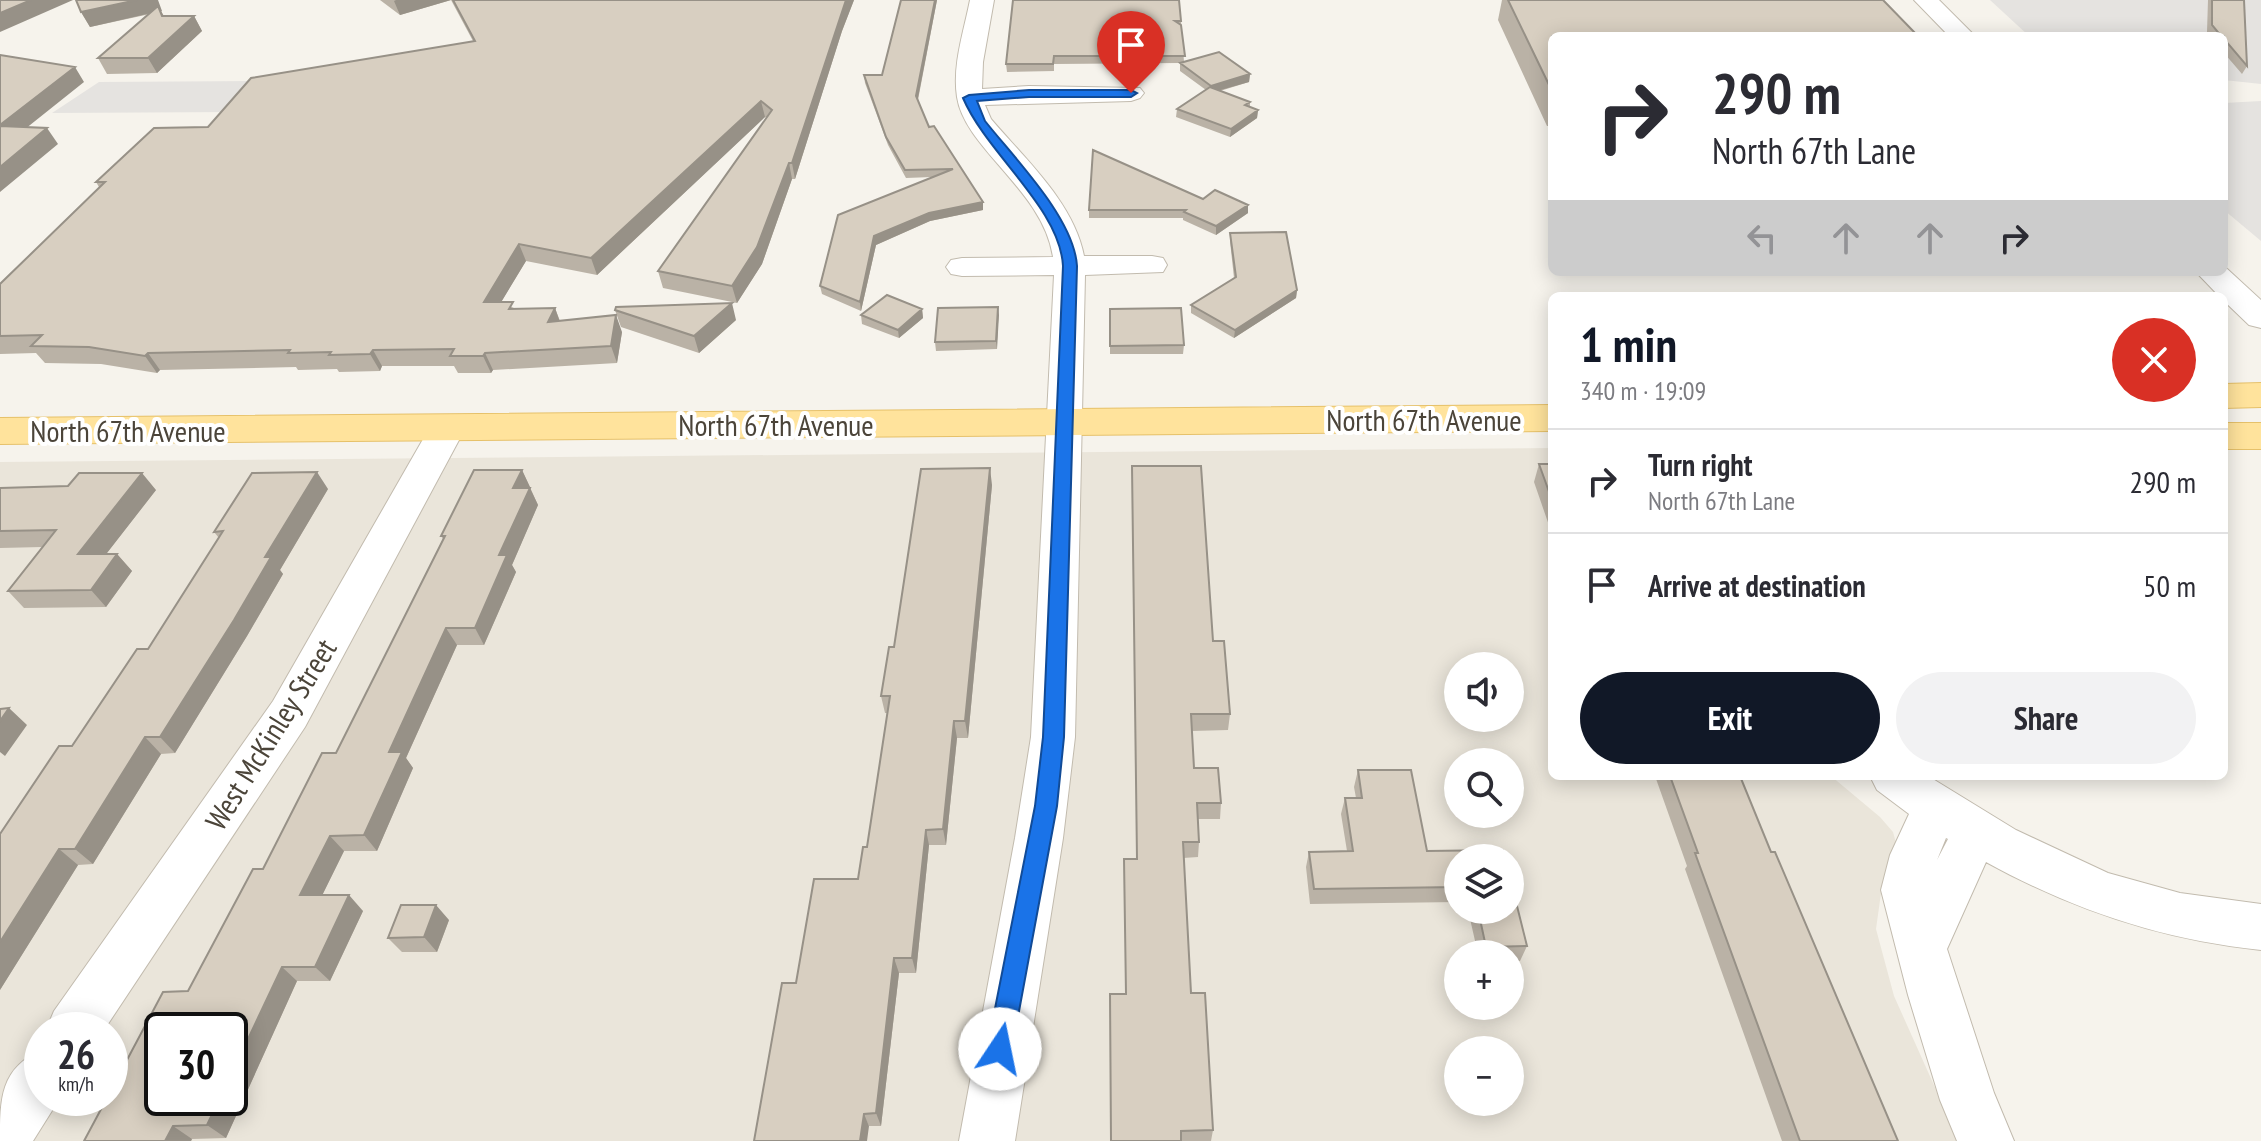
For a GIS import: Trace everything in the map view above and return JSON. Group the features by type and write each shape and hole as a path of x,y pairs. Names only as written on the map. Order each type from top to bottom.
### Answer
{"main road":[{"path":"2228,396 2261,395"},
{"name":"North 67th Avenue","path":"0,431 1548,418"},
{"path":"2228,436 2261,436"}],"street":[{"path":"982,0 969,98 979,121 1060,227 1069,252 1070,266 1057,684 1046,806 994,1079 987,1141"},
{"path":"1926,0 1959,32"},
{"path":"969,98 1131,93"},
{"path":"962,267 1152,265"},
{"path":"2216,276 2261,318"},
{"name":"West McKinley Street","path":"85,1012 289,714 448,427"},
{"path":"1899,780 2022,860 2103,895 2192,920 2261,927"},
{"path":"1936,806 1914,855 1906,890 1968,1100 1986,1141"},
{"path":"1922,948 1976,832"},
{"path":"0,1141 24,1104"}],"shaded area":[{"path":"1990,0 2261,0 2261,84 2228,80 2228,32 2025,32"},
{"path":"256,81 235,112 52,113 99,82"},
{"path":"2261,101 2261,241 2228,213 2228,103"},
{"path":"1548,448 1548,780 1836,780 1880,817 1893,832 1898,850 1883,879 1876,929 1894,996 1959,1141 0,1141 0,462"}],"building":[{"path":"0,0 31,0 0,13"},
{"path":"76,0 137,0 81,12"},
{"path":"453,0 846,0 792,163 789,163 757,247 732,286 658,271 772,110 761,101 591,258 519,244 484,302 513,302 509,309 555,308 548,322 616,315 611,346 485,353 483,356 450,356 454,349 373,350 370,354 329,355 331,352 288,353 290,350 148,353 145,356 89,347 31,346 42,335 0,336 0,284 105,182 96,182 154,128 208,127 251,78 475,41"},
{"path":"901,0 935,0 916,96 929,127 934,126 983,202 929,213 874,236 860,302 820,286 838,215 953,169 905,170 886,137 864,75 882,75"},
{"path":"1013,0 1179,0 1181,21 1175,21 1181,25 1185,56 1054,56 1053,64 1006,64"},
{"path":"1508,0 1883,0 1914,32 1548,32 1548,83"},
{"path":"2212,0 2244,0 2247,66 2228,44 2228,32 2218,32 2212,25"},
{"path":"158,6 162,16 194,16 148,58 98,58"},
{"path":"1219,52 1250,74 1211,86 1180,63"},
{"path":"0,55 75,67 0,125"},
{"path":"1210,87 1250,102 1245,105 1258,110 1231,129 1177,109"},
{"path":"0,126 47,128 0,167"},
{"path":"1093,150 1203,199 1215,190 1248,205 1216,226 1184,212 1186,210 1089,210"},
{"path":"1286,232 1297,290 1235,330 1191,305 1236,277 1230,233"},
{"path":"887,295 922,309 898,330 861,315"},
{"path":"732,303 694,336 615,310 616,307"},
{"path":"998,307 996,341 935,342 938,308"},
{"path":"1181,308 1184,345 1110,346 1110,309"},
{"path":"1539,464 1548,464 1548,489"},
{"path":"1132,466 1201,466 1213,641 1224,641 1230,714 1191,714 1194,768 1218,768 1221,803 1197,803 1199,842 1183,842 1191,993 1205,993 1213,1130 1181,1131 1181,1141 1111,1141 1110,994 1126,994 1124,859 1137,859"},
{"path":"990,468 965,721 954,721 943,829 926,830 912,958 894,958 876,1113 864,1114 860,1141 754,1141 782,983 796,983 814,879 858,879 863,847 867,847 890,696 881,696 889,647 894,647 921,469"},
{"path":"474,470 522,470 513,488 530,488 499,555 507,555 475,628 446,628 389,752 402,752 364,835 330,836 300,895 349,895 315,967 282,967 248,1039 248,1012 152,1012 163,992 188,991 253,869 263,869 322,753 336,753 445,536 441,536"},
{"path":"317,472 265,557 271,557 234,620 160,737 145,737 75,849 59,849 0,942 0,834 59,746 72,746 137,649 148,649 223,531 214,532 252,473"},
{"path":"79,473 142,473 78,554 117,554 91,590 8,591 56,530 0,531 0,488 68,486"},
{"path":"9,708 0,721 0,709"},
{"path":"1358,770 1411,770 1427,851 1444,851 1444,887 1314,889 1309,852 1353,851 1345,798 1362,798"},
{"path":"1671,780 1742,780 1898,1141 1800,1141 1695,853 1698,853"},
{"path":"401,905 436,905 424,937 388,938"},
{"path":"1481,924 1522,924 1527,946 1524,946 1524,940 1484,940"},
{"path":"144,1028 144,1116 211,1116 207,1125 173,1126 165,1141 84,1141 97,1116 128,1116 128,1058"}],"route":[{"path":"1000,1049 1046,806 1053,737 1070,266 1066,239 1060,227 979,121 969,98 1131,93"}]}
